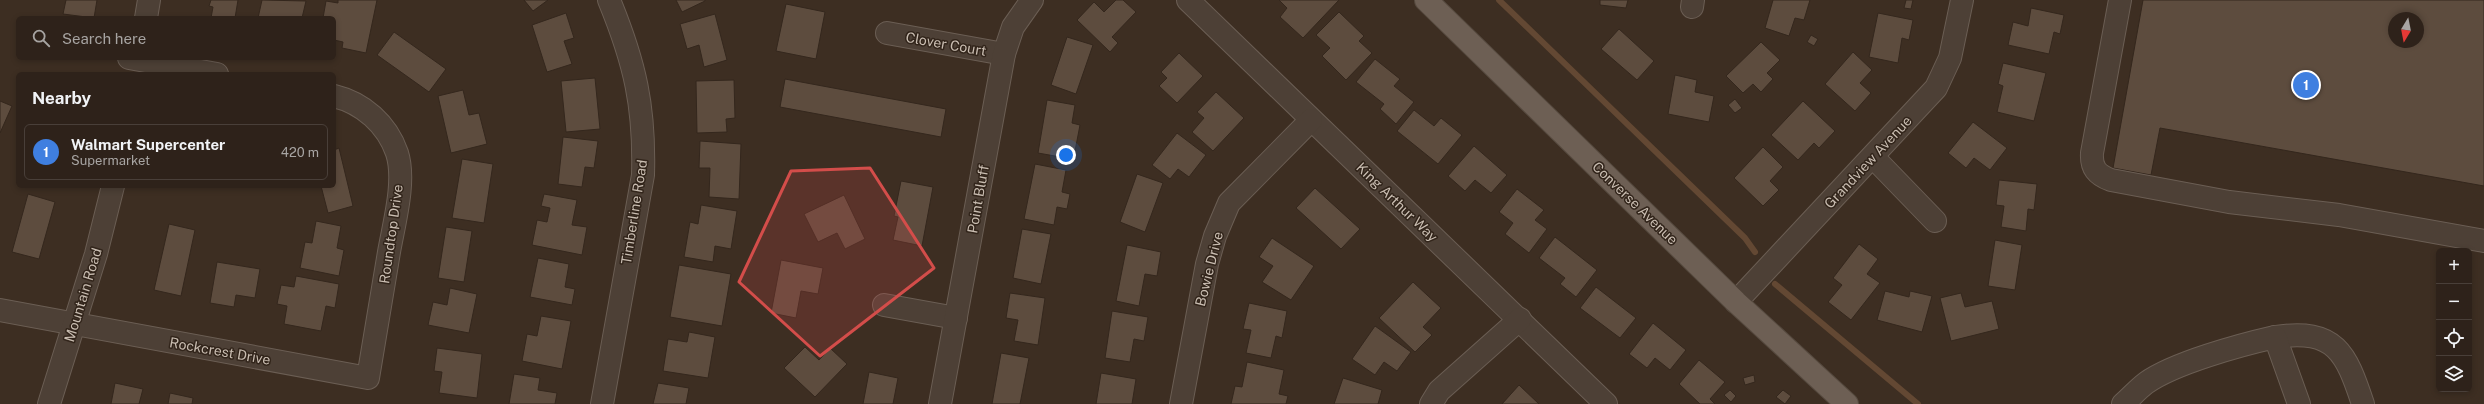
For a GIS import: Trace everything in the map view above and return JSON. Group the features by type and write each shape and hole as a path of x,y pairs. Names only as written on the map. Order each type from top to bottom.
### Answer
{"main road":[{"name":"Converse Avenue","path":"1426,0 1736,302 1847,404"}],"street":[{"path":"146,16 149,0"},
{"name":"Timberline Road","path":"602,404 643,175 644,140 641,101 628,46 609,0"},
{"name":"Point Bluff","path":"940,404 1004,54 1013,27 1032,0"},
{"name":"King Arthur Way","path":"1188,0 1311,120 1520,319 1606,404"},
{"name":"Grandview Avenue","path":"1736,302 1936,88 1950,58 1962,0"},
{"path":"2120,0 2092,153 2094,168 2097,173 2111,180 2228,202 2339,215 2484,241"},
{"name":"Clover Court","path":"888,33 1004,54"},
{"path":"135,62 203,72"},
{"name":"Roundtop Drive","path":"336,97 345,99 368,112 386,131 397,154 400,187 368,378"},
{"name":"Bowie Drive","path":"1181,404 1207,264 1215,236 1229,203 1311,120"},
{"path":"1873,157 1935,222"},
{"name":"Mountain Road","path":"49,404 96,254 112,188"},
{"path":"884,305 956,318"},
{"name":"Rockcrest Drive","path":"0,310 368,378"},
{"path":"1431,404 1440,391 1520,319"},
{"path":"2123,404 2146,383 2176,368 2236,347 2275,337 2304,336 2321,339 2337,348 2350,366 2363,404"},
{"path":"2275,337 2299,404"}],"highlighted area":[{"path":"870,168 934,268 820,356 739,282 791,171"}],"building":[{"path":"66,0 97,0 94,16 63,14"},
{"path":"211,0 238,0 235,16 211,16 213,7 209,6"},
{"path":"262,0 306,1 302,16 258,16"},
{"path":"338,0 377,0 366,53 342,48 343,42 336,40 336,16 323,16 326,1 338,3"},
{"path":"524,0 548,0 533,11"},
{"path":"676,0 705,0 705,1 682,12"},
{"path":"1116,0 1123,0 1136,12 1112,37 1118,43 1110,52 1077,20 1094,2 1104,12"},
{"path":"1279,0 1339,0 1303,38 1280,17 1287,8"},
{"path":"1600,0 1628,0 1626,8 1600,5"},
{"path":"1773,0 1810,0 1804,20 1795,18 1789,36 1765,28"},
{"path":"1906,0 1913,0 1911,9 1904,8"},
{"path":"2143,0 2484,0 2484,186 2160,128 2151,175 2113,168"},
{"path":"786,4 825,12 816,59 776,51"},
{"path":"2031,8 2064,15 2060,34 2054,32 2049,54 2008,45 2013,22 2028,26"},
{"path":"1339,12 1364,36 1359,41 1372,53 1346,80 1322,56 1330,48 1316,35"},
{"path":"566,13 574,38 564,41 572,64 547,72 532,25"},
{"path":"1878,13 1913,20 1909,40 1902,38 1898,63 1869,57"},
{"path":"715,14 727,60 704,67 699,45 687,49 680,24"},
{"path":"1619,29 1654,61 1637,80 1601,49"},
{"path":"394,32 446,69 429,92 377,55"},
{"path":"1811,35 1818,39 1814,46 1807,42"},
{"path":"1067,37 1093,45 1076,94 1051,85"},
{"path":"1761,42 1780,60 1767,73 1773,79 1761,92 1753,84 1743,93 1726,76"},
{"path":"1853,52 1872,70 1860,83 1871,93 1855,111 1825,84"},
{"path":"1179,53 1203,76 1177,103 1159,86 1167,78 1161,72"},
{"path":"1375,59 1400,79 1394,86 1414,102 1396,124 1380,109 1384,104 1356,82"},
{"path":"2003,63 2046,73 2034,121 1997,112 2003,86 1998,84"},
{"path":"1675,75 1697,80 1695,92 1714,96 1709,122 1668,114"},
{"path":"595,78 600,129 566,132 561,81"},
{"path":"785,79 946,109 941,137 780,107"},
{"path":"734,80 735,118 726,119 727,132 697,133 696,81"},
{"path":"463,90 469,115 479,113 487,144 451,153 438,96"},
{"path":"1216,92 1244,118 1213,151 1192,132 1204,118 1197,112"},
{"path":"1735,99 1742,108 1735,113 1728,105"},
{"path":"1047,100 1075,105 1072,123 1080,125 1075,151 1067,149 1066,158 1038,153"},
{"path":"0,101 12,106 0,133"},
{"path":"1803,101 1835,131 1819,148 1814,143 1798,160 1771,135"},
{"path":"1414,110 1434,126 1441,118 1462,135 1438,164 1397,131"},
{"path":"1973,122 2007,148 1990,170 1974,158 1966,168 1948,153"},
{"path":"1177,133 1206,155 1189,177 1178,169 1170,179 1152,165"},
{"path":"563,137 598,141 594,168 585,167 582,187 558,184"},
{"path":"700,141 741,144 739,199 709,197 710,168 699,168"},
{"path":"1474,146 1507,175 1491,193 1475,180 1465,191 1448,176"},
{"path":"1763,147 1783,167 1770,181 1779,190 1763,206 1734,178"},
{"path":"339,148 353,206 328,213 322,188 336,188 336,149"},
{"path":"462,159 493,164 484,223 452,218"},
{"path":"1035,164 1066,170 1062,192 1070,194 1067,209 1057,207 1054,225 1024,219"},
{"path":"1137,174 1163,183 1145,232 1120,222"},
{"path":"1999,180 2037,184 2034,210 2028,209 2026,231 2001,227 2004,206 1996,205"},
{"path":"901,181 933,187 922,246 893,240 898,217 894,216"},
{"path":"1315,188 1360,229 1341,249 1296,208"},
{"path":"1517,189 1544,210 1535,220 1547,229 1529,253 1505,234 1513,223 1499,212"},
{"path":"28,194 55,202 39,259 12,252"},
{"path":"544,194 577,200 572,225 587,227 582,255 532,245 537,220 547,222 550,208 541,206"},
{"path":"844,195 865,239 845,249 837,233 818,242 804,214"},
{"path":"701,205 737,211 731,249 715,246 713,262 684,257 690,222 698,224"},
{"path":"316,221 341,226 337,248 344,250 339,276 300,268 305,242 312,243"},
{"path":"169,224 195,230 181,296 154,290"},
{"path":"446,227 472,231 464,282 438,278"},
{"path":"1022,229 1051,234 1041,284 1013,278"},
{"path":"1555,237 1597,270 1576,297 1560,284 1565,278 1539,258"},
{"path":"1272,238 1314,266 1291,300 1262,282 1273,266 1259,257"},
{"path":"1995,240 2022,245 2015,290 1988,286"},
{"path":"1859,244 1878,259 1867,274 1880,283 1851,320 1828,302 1842,285 1833,278"},
{"path":"1127,245 1161,252 1157,276 1145,274 1139,306 1116,301"},
{"path":"538,258 569,264 565,287 575,289 572,305 530,297"},
{"path":"781,260 823,268 818,294 801,291 796,318 771,313"},
{"path":"217,262 260,269 255,298 236,295 234,307 210,303"},
{"path":"679,265 731,274 722,326 670,317"},
{"path":"296,276 339,284 335,308 326,306 321,331 284,324 287,306 277,304 281,285 294,287"},
{"path":"1413,282 1441,308 1423,327 1432,335 1415,352 1379,318"},
{"path":"1596,287 1636,318 1620,338 1580,308"},
{"path":"450,288 477,294 469,333 428,325 433,302 447,305"},
{"path":"1885,291 1909,297 1910,291 1932,296 1922,332 1877,320"},
{"path":"1010,293 1045,298 1038,345 1014,341 1018,320 1006,318"},
{"path":"1961,293 1965,307 1992,301 1999,329 1951,341 1940,298"},
{"path":"1249,303 1287,311 1282,338 1276,336 1271,358 1246,353 1251,330 1243,329"},
{"path":"1112,311 1148,317 1144,341 1134,339 1130,362 1105,358"},
{"path":"541,316 571,321 562,369 522,361 527,334 537,336"},
{"path":"1653,323 1686,350 1670,370 1655,358 1647,368 1629,354"},
{"path":"1375,326 1411,352 1397,371 1384,362 1375,375 1352,359"},
{"path":"689,332 715,337 708,378 663,371 668,339 687,342"},
{"path":"805,347 819,360 830,348 847,364 815,397 784,368"},
{"path":"437,348 482,354 477,398 439,393 442,372 434,371"},
{"path":"1001,353 1029,358 1020,404 992,404"},
{"path":"1699,360 1725,382 1710,399 1715,404 1700,404 1679,384"},
{"path":"1247,362 1284,370 1279,394 1288,396 1286,404 1231,404 1235,386 1242,387"},
{"path":"869,372 898,378 893,404 863,404"},
{"path":"1101,373 1136,379 1132,404 1096,404"},
{"path":"514,374 540,378 538,390 557,393 555,404 509,404"},
{"path":"1754,375 1755,382 1745,385 1743,378"},
{"path":"1343,378 1382,390 1378,404 1334,404"},
{"path":"115,383 143,389 139,404 111,404"},
{"path":"658,383 689,388 686,404 653,404"},
{"path":"1519,385 1539,404 1502,404"},
{"path":"1730,390 1736,396 1731,402 1724,395"},
{"path":"1783,390 1791,396 1785,404 1776,397"},
{"path":"170,393 193,398 192,404 168,404"}],"waterway":[{"path":"1499,0 1745,238 1755,252"},
{"path":"1775,284 1918,404"}],"place":[{"name":"Walmart Supercenter","path":"2306,85"}]}
